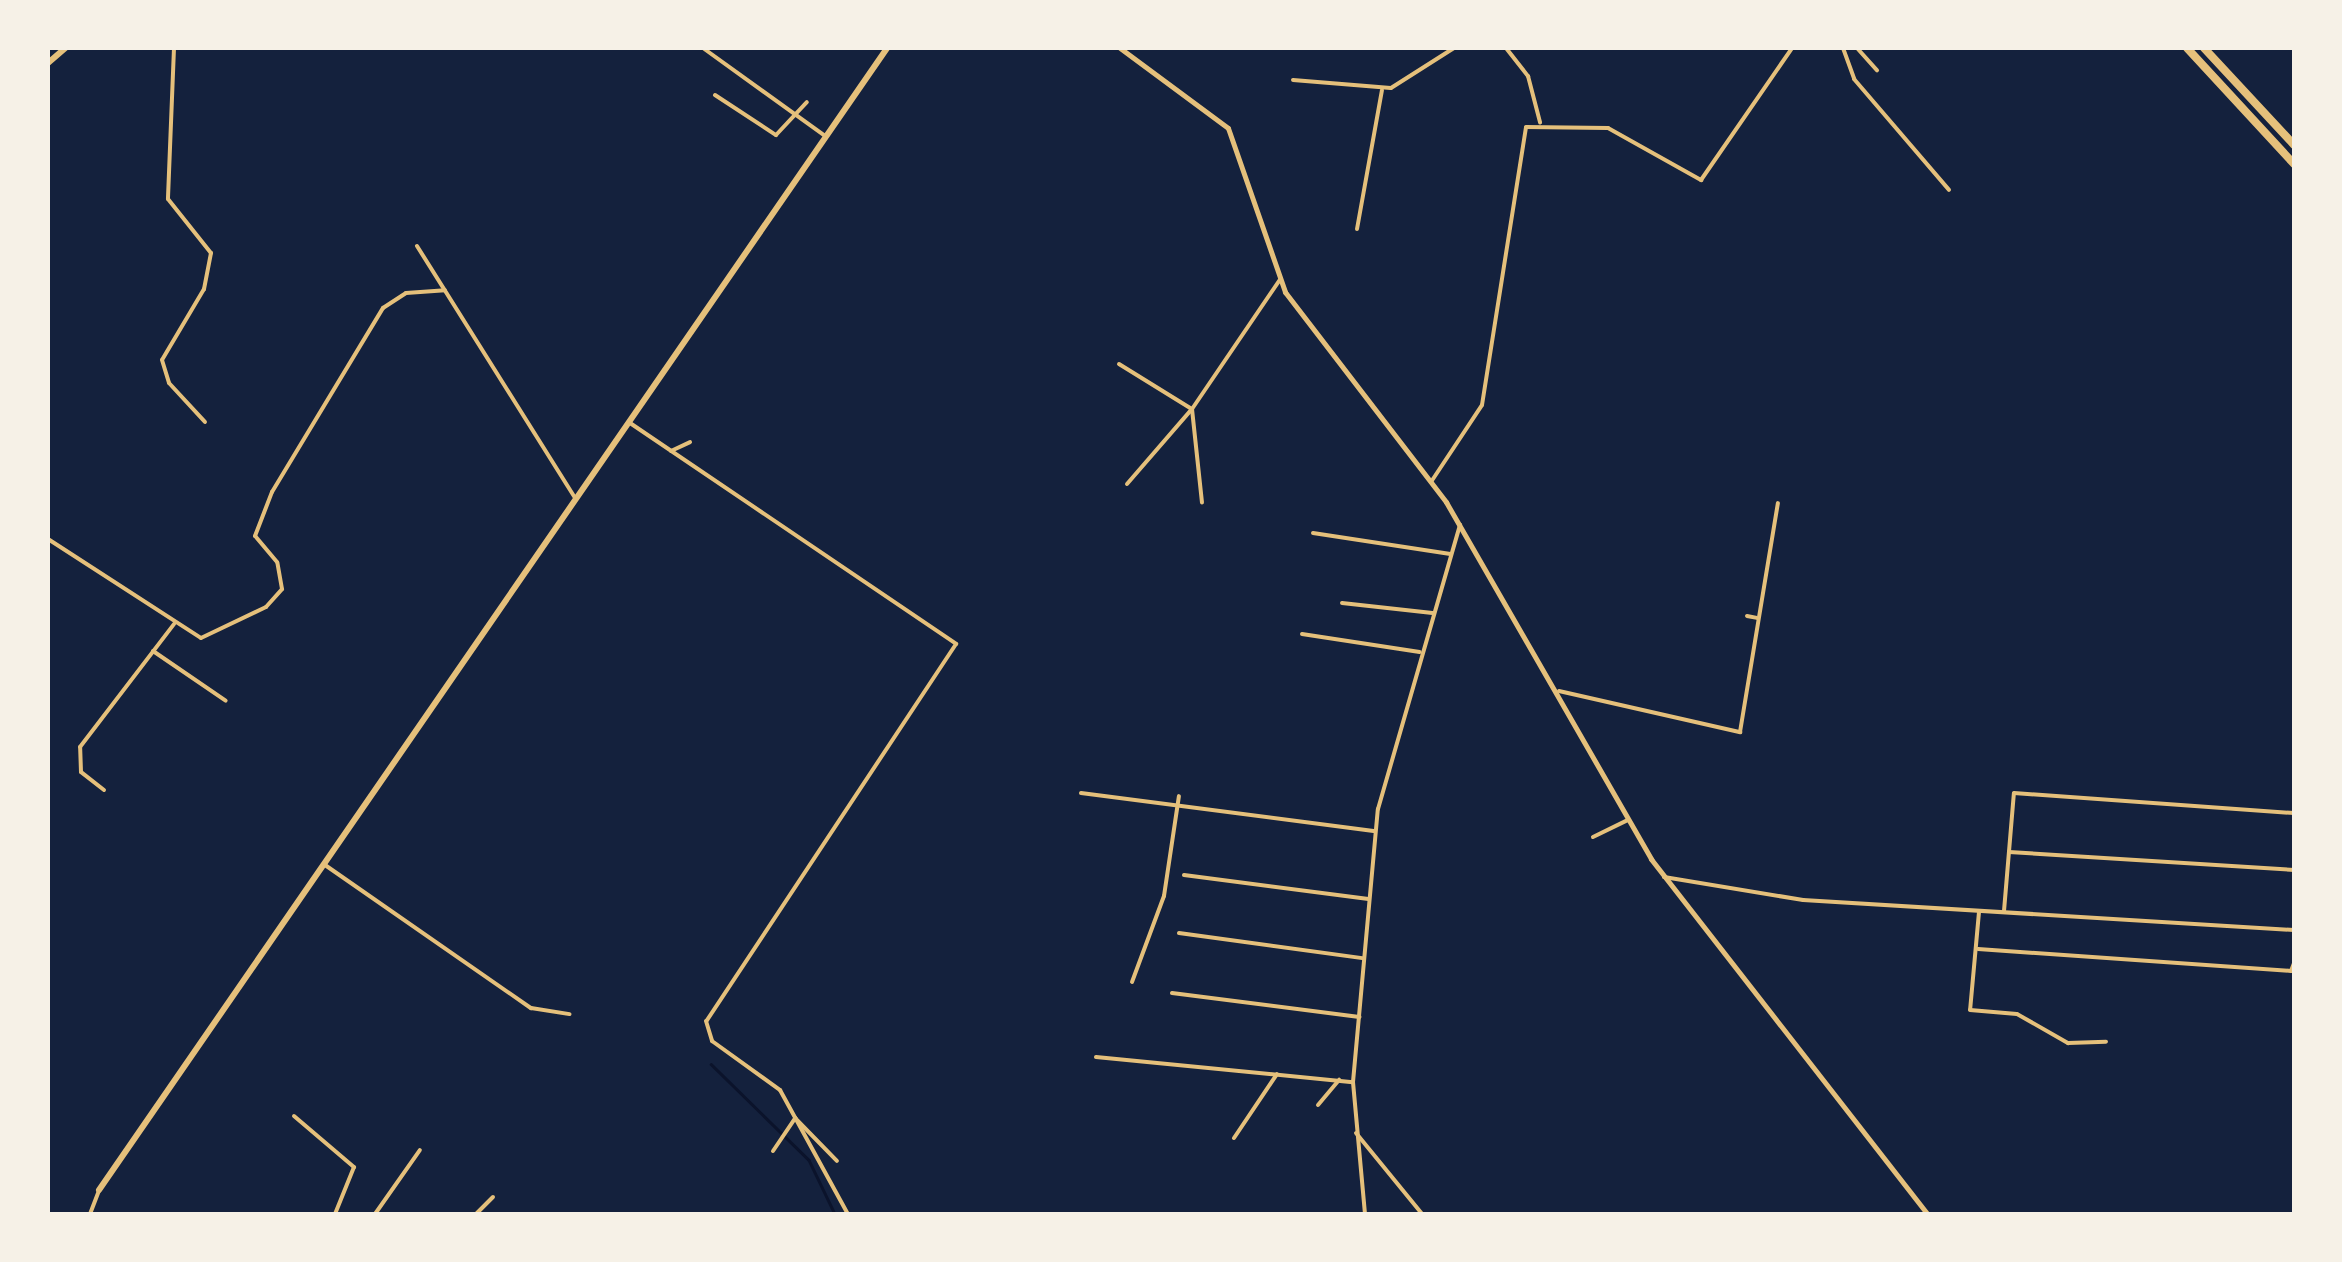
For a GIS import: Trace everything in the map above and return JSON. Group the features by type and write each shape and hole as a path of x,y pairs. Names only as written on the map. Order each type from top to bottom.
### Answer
{"highway":[{"path":"2188,48 2294,164"},
{"path":"2204,48 2294,145"}],"main road":[{"path":"48,63 65,48"},
{"path":"99,1190 887,48"}],"street":[{"path":"174,48 168,198 211,253 204,289 162,360 169,383 205,422"},
{"path":"703,48 826,136"},
{"path":"1120,48 1228,128 1281,278 1460,525 1664,877 1927,1214"},
{"path":"1293,80 1382,90 1454,48"},
{"path":"1506,48 1528,76 1540,123"},
{"path":"1431,482 1482,405 1522,134 1540,123 1608,128 1701,180 1792,48"},
{"path":"1843,48 1854,79 1949,190"},
{"path":"1858,48 1877,70"},
{"path":"1356,229 1382,90"},
{"path":"716,95 776,135 807,102"},
{"path":"417,246 576,500"},
{"path":"1126,484 1192,408 1281,278"},
{"path":"48,539 174,624 202,638 279,597 277,562 255,536 272,492 383,308 406,293 444,290"},
{"path":"1118,364 1192,408"},
{"path":"1192,408 1202,502"},
{"path":"629,422 956,644 706,1021 712,1041 780,1090 848,1214"},
{"path":"671,451 690,442"},
{"path":"1559,691 1740,732 1778,503"},
{"path":"1365,1214 1353,1130 1352,1082 1376,832 1460,525"},
{"path":"1313,533 1450,554"},
{"path":"1342,602 1434,613"},
{"path":"1747,616 1757,618"},
{"path":"104,790 81,772 80,748 174,624"},
{"path":"1302,634 1422,653"},
{"path":"153,650 226,700"},
{"path":"1081,793 1376,832"},
{"path":"2004,912 2014,793 2294,813"},
{"path":"1132,982 1164,896 1179,796"},
{"path":"1593,838 1628,820"},
{"path":"2009,852 2294,870"},
{"path":"322,863 532,1008 570,1014"},
{"path":"1184,875 1370,899"},
{"path":"1664,877 1803,900 2294,930"},
{"path":"1979,912 1970,1010 2017,1014 2068,1043 2106,1042"},
{"path":"1179,933 1364,958"},
{"path":"1978,949 2290,971 2294,963"},
{"path":"1172,993 1359,1017"},
{"path":"1096,1057 1352,1082"},
{"path":"1234,1138 1278,1074"},
{"path":"1318,1105 1339,1080"},
{"path":"294,1116 354,1167 335,1214"},
{"path":"773,1151 796,1118"},
{"path":"796,1118 837,1160"},
{"path":"1353,1130 1422,1214"},
{"path":"375,1214 420,1150"},
{"path":"90,1214 99,1190"},
{"path":"476,1214 493,1197"}],"waterway":[{"path":"711,1064 809,1160 835,1214"}]}
